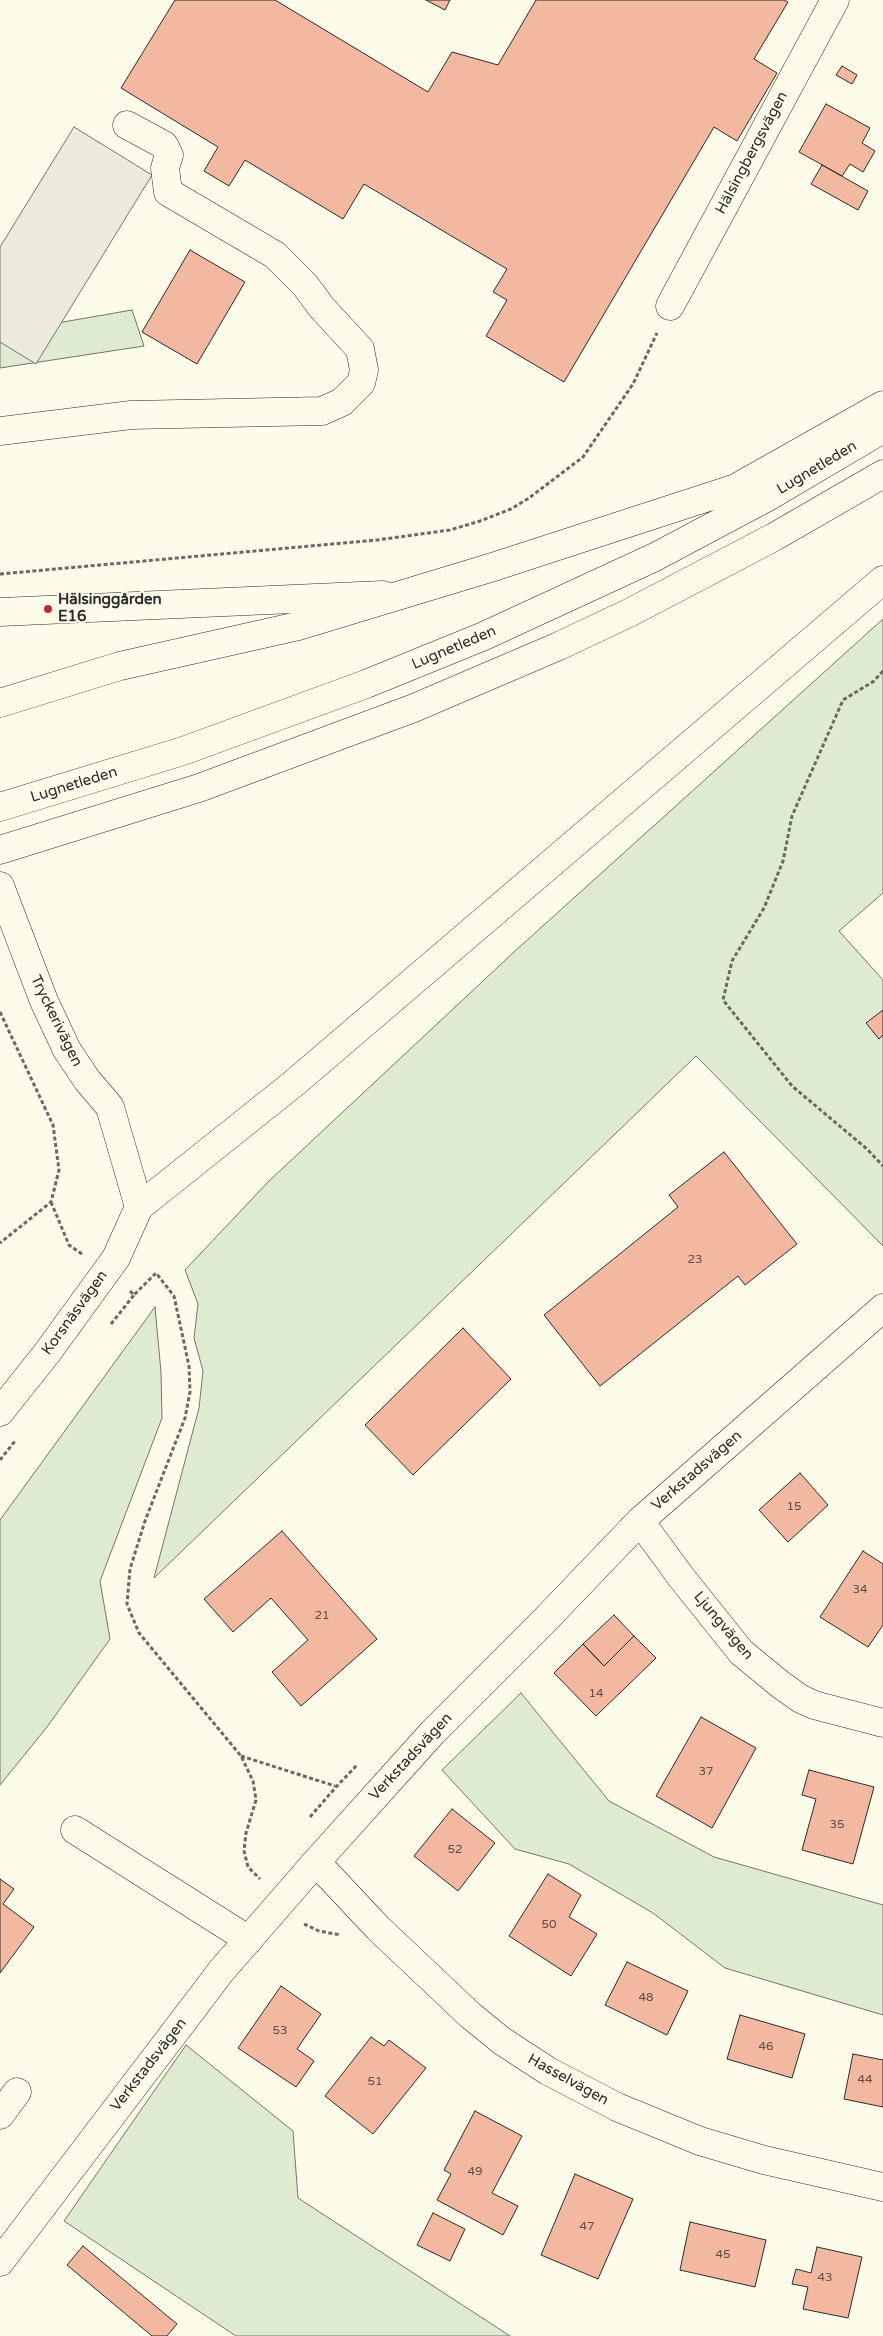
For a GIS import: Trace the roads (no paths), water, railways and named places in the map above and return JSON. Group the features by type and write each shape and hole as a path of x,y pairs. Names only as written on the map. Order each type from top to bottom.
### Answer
{"main road":[{"name":"Hälsingbergsvägen","path":"670,306 835,0"},
{"path":"0,432 131,415 322,411 342,402 361,383 364,370 360,349 322,308 304,285 275,255 242,234 179,201 168,192 165,168 169,155 164,145 127,125"},
{"path":"0,703 120,666 298,626 597,534 736,488 883,405"},
{"name":"Lugnetleden","path":"0,807 50,793 182,750 348,691 484,636 655,557 766,498 883,429"},
{"path":"0,850 199,788 342,736 559,646 774,537 883,474"},
{"path":"139,1207 294,1084 883,580"},
{"path":"0,612 403,594"},
{"name":"Tryckerivägen","path":"0,886 40,992 68,1050 87,1080 110,1107 139,1207"},
{"name":"Korsnäsvägen","path":"0,1412 47,1353 116,1258 139,1207"},
{"name":"Verkstadsvägen","path":"3,2251 249,1940 433,1732 546,1620 640,1520 883,1308"},
{"name":"Ljungvägen","path":"640,1520 681,1577 741,1652 780,1685 800,1700 883,1723"},
{"path":"74,1830 249,1940"},
{"name":"Hasselvägen","path":"316,1862 382,1932 470,2016 502,2041 548,2071 616,2107 700,2141 764,2160 883,2187"},
{"path":"0,2115 17,2092"}],"place":[{"name":"Hälsinggården E16","path":"48,609"}]}
